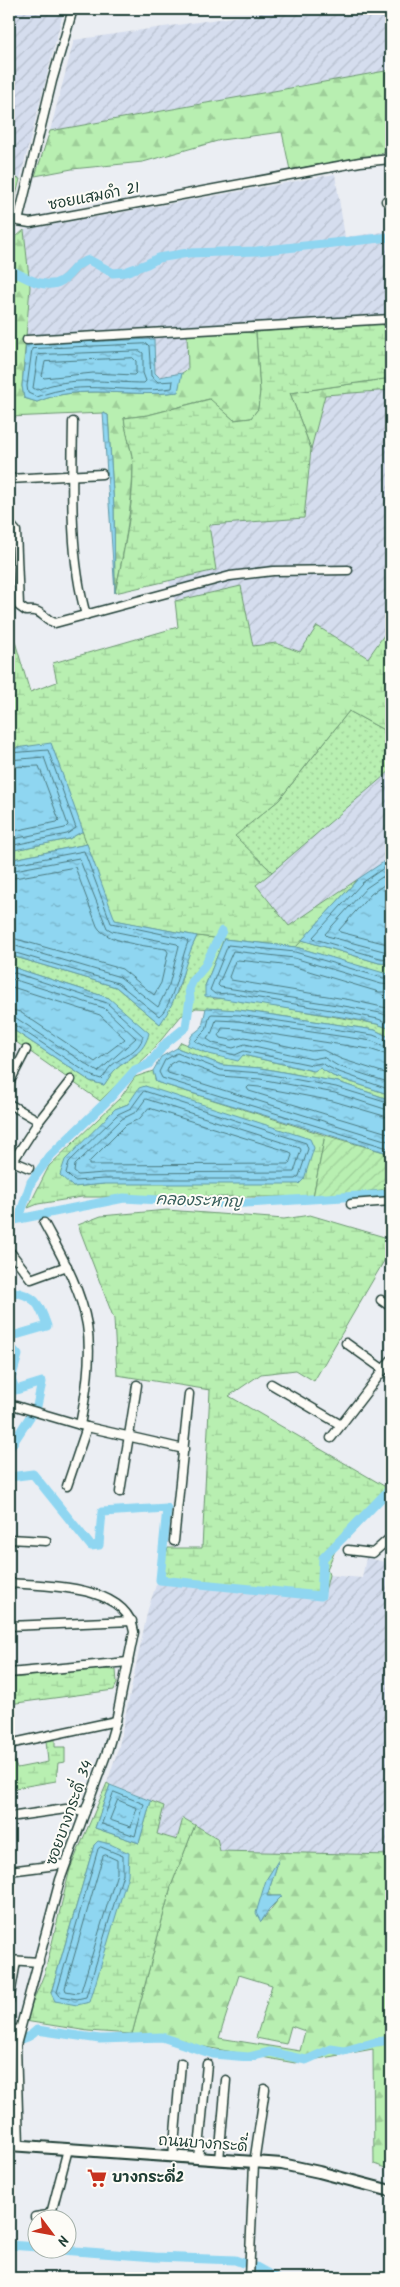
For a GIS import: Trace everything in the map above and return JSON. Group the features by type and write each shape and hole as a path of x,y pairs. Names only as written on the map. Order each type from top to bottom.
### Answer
{"street":[{"name":"ซอยแสมดำ 21","path":"73,9 52,81 18,221 36,222 360,162 391,159"},
{"path":"28,340 391,319"},
{"path":"73,422 75,557 81,600 86,615"},
{"path":"9,479 102,474"},
{"path":"9,523 16,531 19,606 21,609 36,610 55,623 230,576 273,571 348,570"},
{"path":"9,1083 26,1050"},
{"path":"29,1168 11,1160 71,1080"},
{"path":"9,1104 39,1121"},
{"path":"350,1204 391,1201"},
{"path":"44,1223 67,1266 83,1308 87,1328 83,1426 67,1486"},
{"path":"11,1254 31,1279 67,1266"},
{"path":"381,1300 391,1307"},
{"path":"346,1343 384,1370"},
{"path":"331,1438 391,1360"},
{"path":"271,1384 341,1425"},
{"path":"120,1492 137,1385"},
{"path":"174,1541 189,1394"},
{"path":"9,1404 28,1408 83,1426 184,1449"},
{"path":"348,1550 373,1553 391,1537"},
{"path":"9,1539 46,1541"},
{"path":"9,1583 66,1588 94,1594 118,1606 132,1621"},
{"path":"9,1626 132,1621"},
{"name":"ซอยบางกระดี่ 34","path":"14,2146 18,2038 65,1864 107,1752 116,1721 134,1632 132,1621"},
{"path":"9,1673 128,1662"},
{"path":"9,1744 116,1721"},
{"path":"9,1817 66,1809 85,1812"},
{"path":"9,1871 65,1864"},
{"path":"9,2002 12,1960 39,1962"},
{"path":"9,2029 18,2038"},
{"path":"173,2157 181,2063"},
{"path":"198,2159 207,2064"},
{"path":"219,2160 226,2080"},
{"path":"249,2278 254,2163 265,2089"},
{"name":"ถนนบางกระดี่","path":"14,2146 282,2164 391,2191"},
{"path":"52,2210 68,2149"}],"shaded area":[{"path":"9,9 64,9 20,179 9,177"},
{"path":"287,9 391,9 391,70 50,131 74,40"},
{"path":"335,174 345,237 391,231 391,337 389,330 375,322 256,332 187,333 188,369 172,376 159,377 155,373 154,339 26,344 30,287 24,230"},
{"path":"391,390 391,625 368,658 317,626 300,652 276,643 253,646 241,586 175,601 169,581 216,570 209,525 304,518 311,449 325,395"},
{"path":"391,770 391,857 289,927 256,885"},
{"path":"366,1558 391,1563 391,1855 220,1851 217,1838 183,1818 177,1840 157,1834 163,1806 107,1783 119,1746 148,1609 157,1582 323,1599 329,1575 362,1578"}],"green space":[{"path":"391,70 391,125 384,153 290,170 282,132 221,140 143,162 72,169 35,176 50,131"},
{"path":"9,177 20,179 9,224"},
{"path":"24,230 30,287 22,386 24,398 37,402 53,396 71,393 177,392 182,373 188,369 187,333 256,332 260,391 258,409 251,418 234,420 209,399 148,415 124,418 133,467 127,530 115,593 114,508 108,415 103,413 9,417 9,243"},
{"path":"375,322 386,327 391,334 391,378 290,393 311,449 304,518 209,525 216,570 115,593 122,562 133,483 133,462 124,418 148,415 210,399 234,420 251,418 258,409 260,391 256,332"},
{"path":"391,378 391,390 325,395 311,449 290,393"},
{"path":"9,534 11,534 13,635 30,692 57,682 53,663 178,627 175,601 241,586 253,646 276,643 300,652 317,626 368,658 391,625 391,734 349,711 279,800 235,836 272,872 256,885 289,926 358,879 296,947 197,936 114,920 51,744 9,749"},
{"path":"349,711 391,734 391,770 272,872 234,836 279,800"},
{"path":"83,831 87,844 9,860 9,851 69,839"},
{"path":"197,936 224,939 205,986 214,999 228,998 377,1024 391,1029 391,1038 375,1030 239,1010 196,1008 181,1016 151,1052 100,1101 9,1037 9,1027 90,1081 104,1085 114,1070 137,1054 109,998 9,966 9,955 116,987 160,1024 179,989 187,956"},
{"path":"302,940 379,963 391,964 391,974 384,974 296,947"},
{"path":"181,1042 209,1054 243,1055 313,1071 320,1068 333,1076 391,1095 391,1100 338,1082 261,1068 222,1065 177,1048"},
{"path":"153,1071 156,1082 325,1135 313,1197 82,1197 38,1204 28,1208 49,1166 121,1097 135,1077","holes":["145,1086 153,1090 104,1184 73,1187 115,1109 128,1104"]},
{"path":"325,1135 391,1154 391,1189 313,1197"},
{"path":"167,1210 284,1219 310,1215 391,1239 391,1249 314,1381 296,1370 261,1374 229,1396 391,1490 391,1493 335,1551 327,1569 329,1575 323,1599 157,1582 168,1548 202,1548 210,1390 117,1375 114,1319 78,1225 101,1216"},
{"path":"100,1669 116,1670 117,1683 114,1690 9,1704 9,1678"},
{"path":"55,1737 55,1747 65,1747 65,1762 58,1763 56,1781 9,1789 9,1753 17,1768 48,1762 46,1740"},
{"path":"107,1783 110,1785 95,1828 139,1843 151,1801 164,1806 157,1834 177,1840 183,1818 195,1825 171,1886 132,2034 88,2031 25,2021 45,1972 70,1869","holes":["98,1841 51,1993 94,1845"]},
{"path":"195,1825 217,1838 220,1851 391,1855 391,2170 374,2164 373,2049 295,2063 132,2034 171,1886","holes":["278,1862 267,1896 281,1896 261,1922 266,1880","239,1975 272,1985 256,2038 286,2044 291,2026 305,2031 300,2051 219,2038"]}],"water":[{"path":"154,339 155,373 159,377 182,373 178,392 71,393 53,396 37,402 24,398 22,386 26,344"},
{"path":"103,413 108,415 114,508 115,593"},
{"path":"51,743 83,831 69,839 9,851 9,749"},
{"path":"87,844 115,920 197,936 177,992 160,1024 116,987 9,955 9,860"},
{"path":"391,857 391,964 379,963 302,940 358,879"},
{"path":"224,939 296,947 391,974 391,1029 348,1018 205,996 205,986"},
{"path":"9,966 109,998 149,1033 144,1046 114,1071 104,1085 90,1081 9,1027"},
{"path":"206,1008 239,1010 375,1030 391,1038 391,1095 333,1076 320,1068 314,1071 243,1055 238,1061 209,1054 187,1045 192,1035 202,1027"},
{"path":"177,1048 222,1065 261,1068 338,1082 391,1100 391,1154 156,1082 153,1071 161,1057"},
{"path":"145,1086 310,1139 314,1148 304,1179 299,1184 104,1184 73,1187 60,1175 65,1160 115,1109 128,1104 139,1088"},
{"path":"110,1785 151,1801 139,1843 95,1828"},
{"path":"98,1841 110,1844 129,1853 128,1875 90,2002 77,2005 55,2001 51,1993 94,1845"},
{"path":"279,1859 267,1896 282,1896 269,1909 261,1922 256,1913 266,1880"}],"waterway":[{"path":"9,269 27,279 55,284 61,281 79,264 89,260 113,273 125,272 158,258 188,253 257,251 391,237"},
{"path":"19,1218 31,1182 50,1156 110,1098 135,1070 149,1064 166,1043 186,1027 190,999 189,989 193,980 204,967 222,931"},
{"name":"คลองระหาญ","path":"9,1221 124,1198 230,1204 391,1194"},
{"path":"9,1291 25,1295 35,1301 47,1326 9,1337"},
{"path":"9,1345 18,1355 11,1379 16,1390 42,1382 37,1406 9,1449"},
{"path":"9,1477 33,1474 91,1546 99,1545 102,1512 167,1508 160,1580 321,1596 323,1558 391,1488"},
{"path":"9,2039 24,2038 37,2030 100,2039 162,2037 213,2054 249,2057 270,2052 306,2060 331,2049 344,2051 391,2040"},
{"path":"9,2245 28,2246"},
{"path":"78,2251 235,2260 243,2263"},
{"path":"256,2267 276,2278"}],"place":[{"name":"บางกระดี่2","path":"97,2178"}]}
